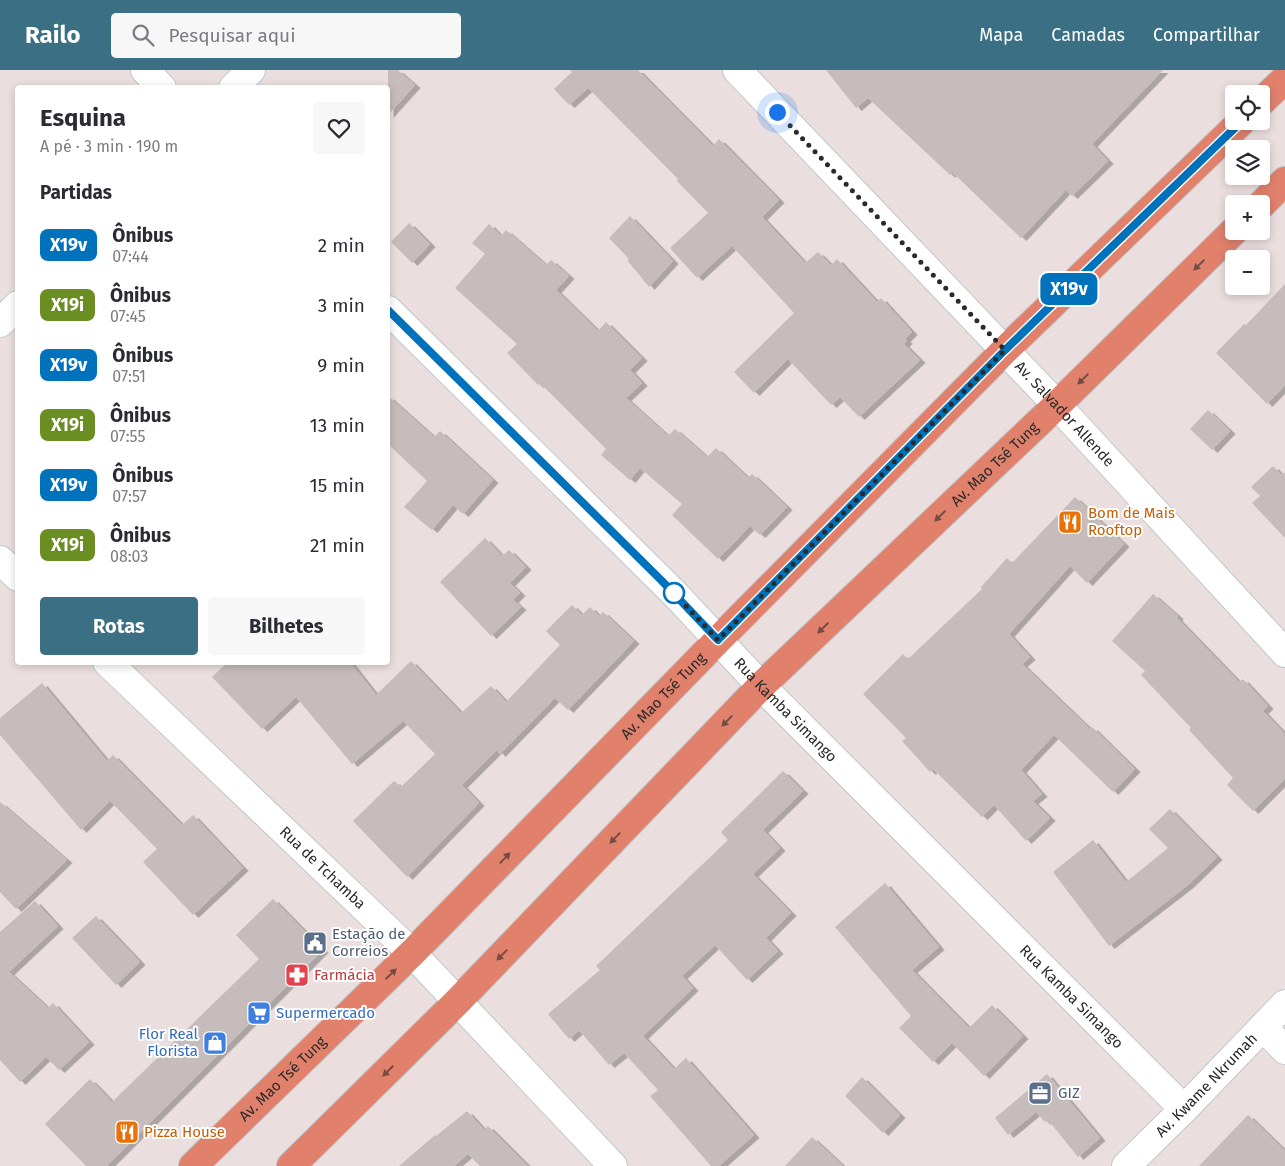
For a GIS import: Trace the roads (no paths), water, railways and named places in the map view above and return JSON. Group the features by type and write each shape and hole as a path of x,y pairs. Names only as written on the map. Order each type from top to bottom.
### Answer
{"main road":[{"path":"1270,93 1285,79"},
{"name":"Av. Mao Tsé Tung","path":"193,1166 412,953 1005,350 1233,130"},
{"path":"1270,196 1285,181"},
{"name":"Av. Mao Tsé Tung","path":"291,1166 458,1002 761,686 1057,405 1225,240"}],"street":[{"path":"145,70 159,85"},
{"path":"236,85 251,70"},
{"name":"Av. Salvador Allende","path":"737,70 1057,405 1285,654"},
{"path":"0,323 15,308"},
{"name":"Rua Kamba Simango","path":"390,312 668,587 761,686 1184,1109"},
{"path":"0,560 15,574"},
{"name":"Rua de Tchamba","path":"110,665 412,953 614,1166"},
{"name":"Av. Kwame Nkrumah","path":"1126,1166 1285,1004"},
{"path":"1262,1027 1285,1050"}],"place":[{"name":"Bom de Mais Rooftop","path":"1070,522"},
{"name":"Estação de Correios","path":"315,943"},
{"name":"Farmácia","path":"297,975"},
{"name":"Supermercado","path":"259,1013"},
{"name":"Flor Real Florista","path":"215,1043"},
{"name":"GIZ","path":"1040,1093"},
{"name":"Pizza House","path":"127,1132"}]}
